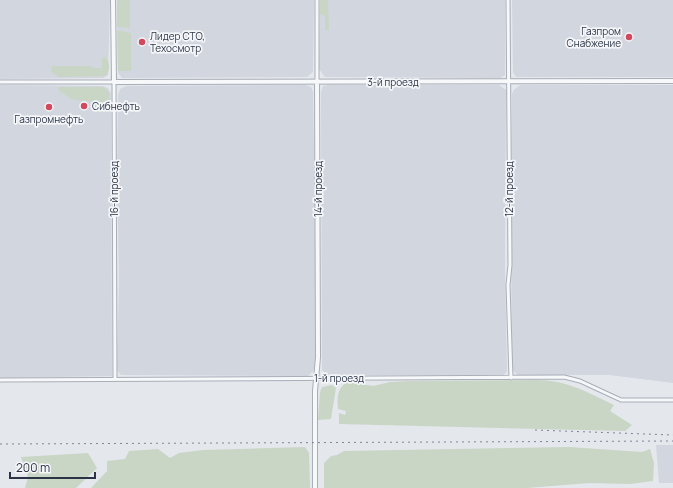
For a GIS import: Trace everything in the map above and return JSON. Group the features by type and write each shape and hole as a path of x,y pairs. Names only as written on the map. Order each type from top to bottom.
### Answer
{"street":[{"name":"16-й проезд","path":"113,0 115,378"},
{"name":"14-й проезд","path":"315,488 316,378 318,358 317,0"},
{"name":"12-й проезд","path":"508,0 510,81 508,210 510,265 508,285 511,378"},
{"name":"3-й проезд","path":"114,82 673,81"},
{"path":"0,82 114,82"},
{"name":"1-й проезд","path":"0,380 115,378 570,378 621,400 673,400"}],"shaded area":[{"path":"0,0 110,0 108,75 103,78 0,79"},
{"path":"117,0 314,0 313,72 307,77 122,78 118,73"},
{"path":"320,0 505,0 505,75 500,78 325,77 319,69"},
{"path":"512,0 673,0 673,77 516,77 513,72"},
{"path":"0,85 102,86 108,88 111,93 112,376 0,378"},
{"path":"306,85 311,87 313,92 316,269 315,367 313,371 308,376 121,375 117,370 119,279 117,170 118,95 120,89 126,86"},
{"path":"499,85 506,90 505,268 507,371 504,375 326,375 322,370 321,92 323,86"},
{"path":"520,85 673,85 673,383 609,375 518,375 514,372 512,368 511,234 512,94"},
{"path":"656,445 673,445 673,483 659,483"}],"green space":[{"path":"117,0 130,0 130,28 117,27"},
{"path":"320,0 328,0 329,30 325,30 325,16 320,14"},
{"path":"117,30 131,33 131,71 118,71"},
{"path":"105,57 109,66 108,72 105,76 59,77 51,72 52,66 92,66 93,68 102,68 102,58"},
{"path":"59,87 104,87 109,93 109,109 107,112 95,112 92,102 71,99 58,90"},
{"path":"538,380 559,382 569,385 614,405 610,411 632,425 625,431 339,424 339,413 345,415 346,411 338,409 338,395 340,389 345,383 373,386 390,382 409,381"},
{"path":"332,385 336,388 331,419 318,420 320,392 322,387"},
{"path":"305,447 309,453 310,488 91,488 107,471 107,461 125,459 129,451 158,449 170,458 179,453 203,450"},
{"path":"569,447 642,452 650,449 654,463 653,481 630,484 589,483 527,488 324,488 324,463 331,456 337,455 344,451"},
{"path":"88,453 97,468 76,488 25,488 28,477 21,457"}],"railway":[{"path":"535,430 673,435"},
{"path":"0,444 673,441"}],"place":[{"name":"Газпром Снабжение","path":"629,37"},
{"name":"Лидер СТО, Техосмотр","path":"142,42"},
{"name":"Сибнефть","path":"84,106"},
{"name":"Газпромнефть","path":"49,107"}]}
